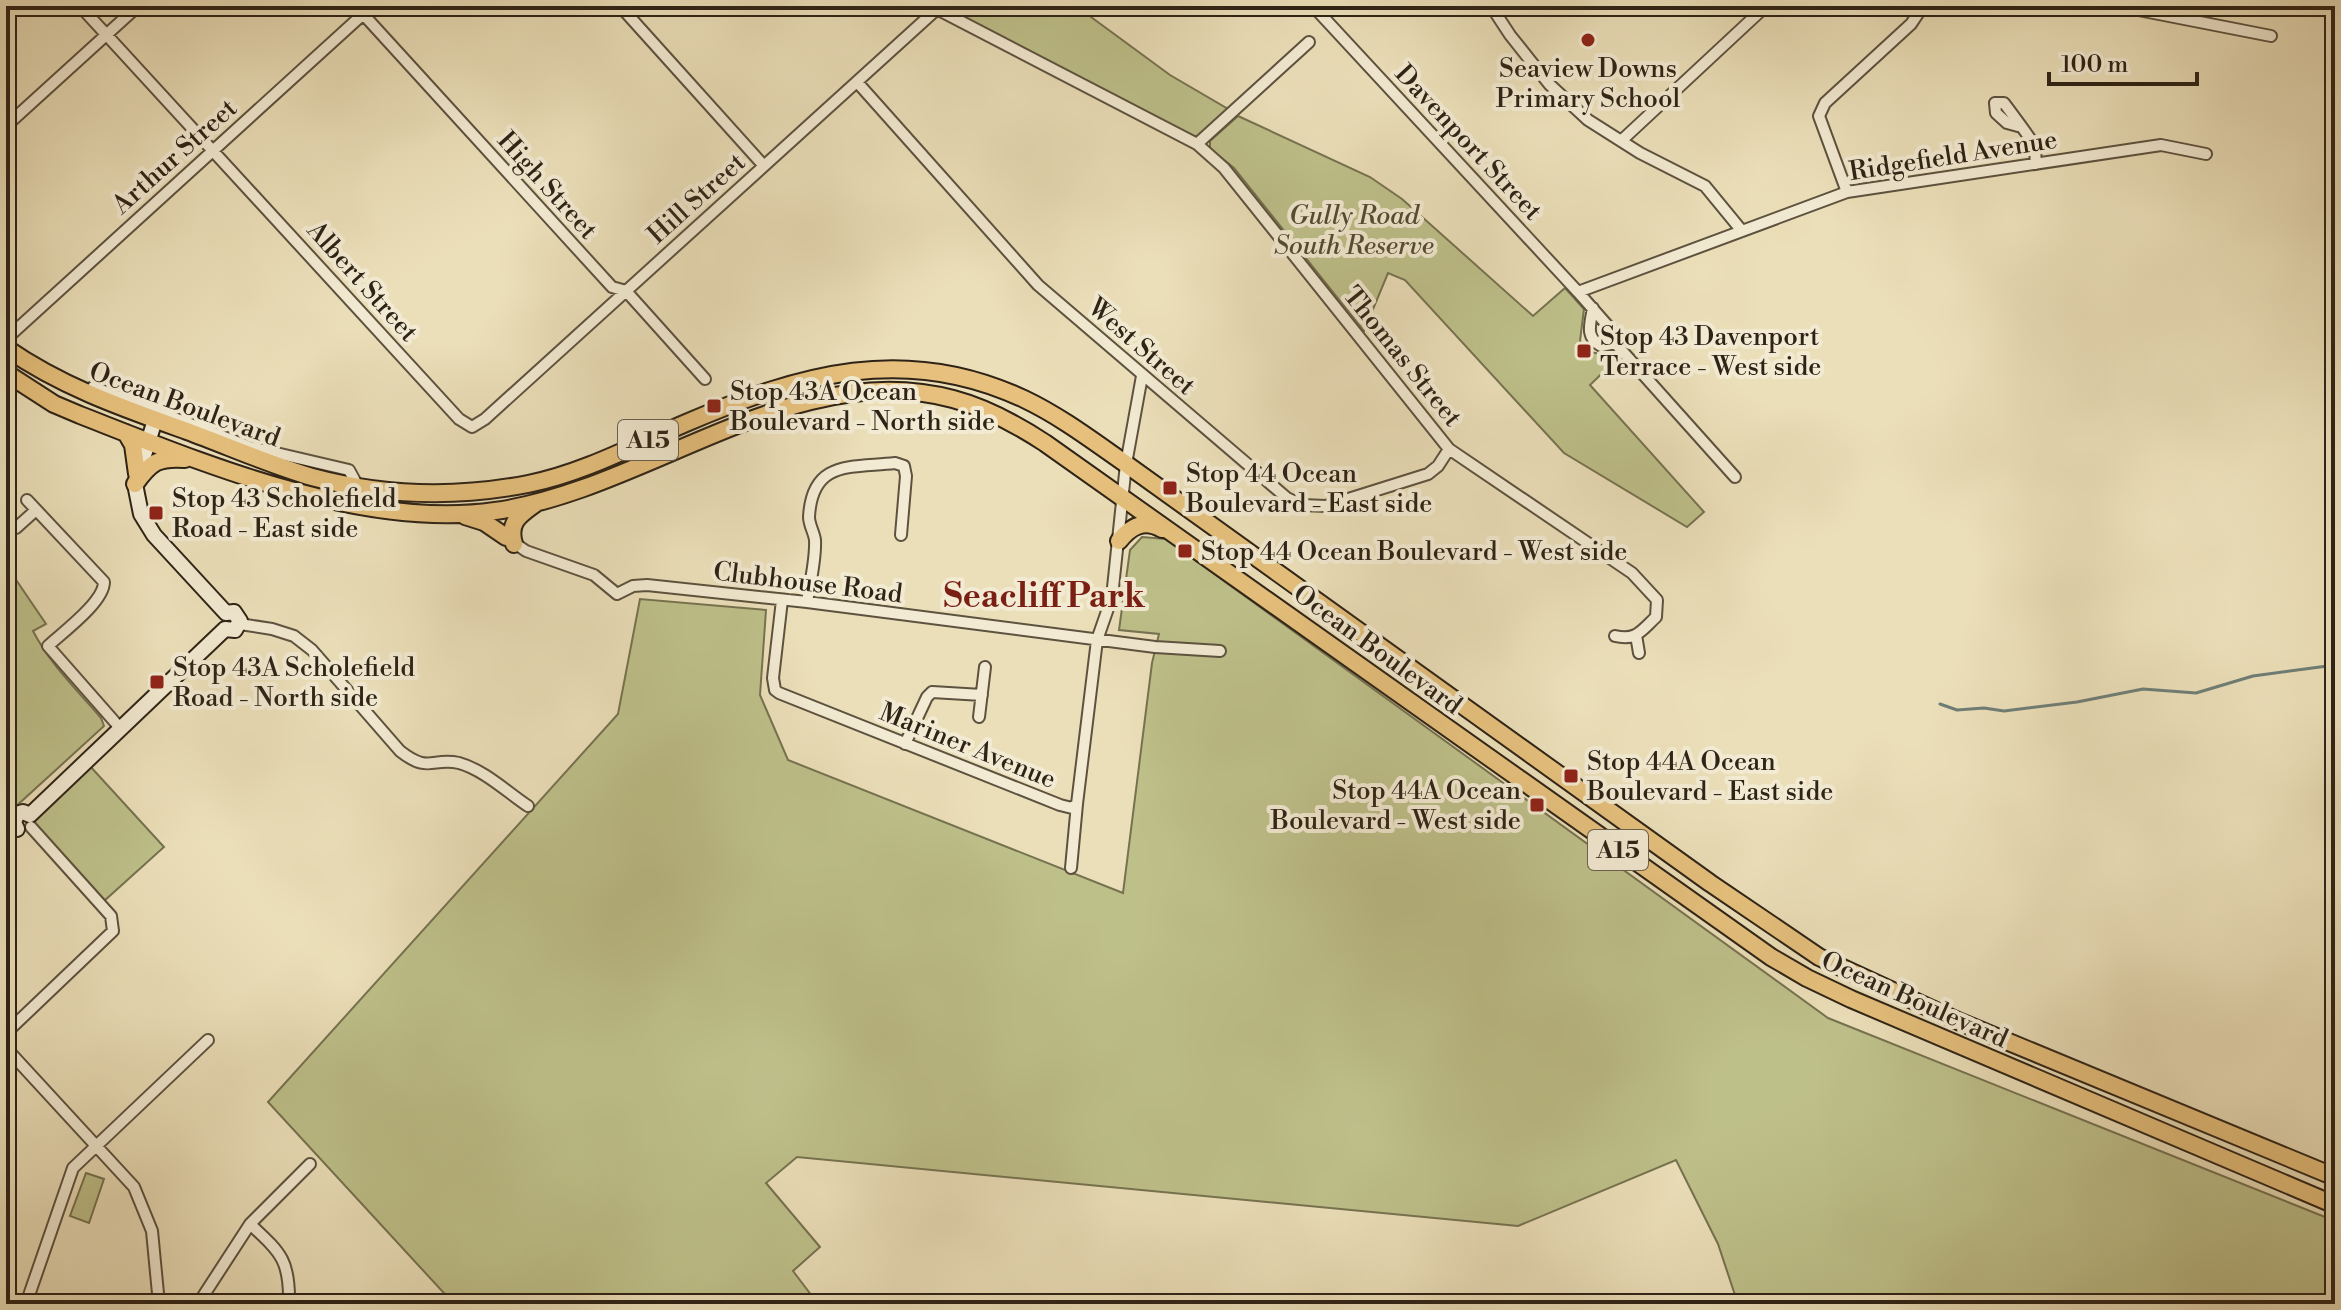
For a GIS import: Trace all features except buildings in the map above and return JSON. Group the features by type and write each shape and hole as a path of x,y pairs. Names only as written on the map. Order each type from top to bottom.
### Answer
{"main road":[{"name":"Ocean Boulevard","path":"6,348 67,386 310,476 356,487 451,494 491,490 570,472 763,392 843,371 914,369 989,384 1059,418 1126,464 1699,875 1819,957 1958,1021 2335,1177"},
{"name":"Ocean Boulevard","path":"6,373 54,404 147,441 304,495 352,505 451,513 494,512 580,491 771,413 843,394 911,393 950,398 979,407 1025,430 1124,497 1771,957 1807,978 2335,1205"},
{"path":"126,433 133,445 136,479"},
{"path":"136,479 147,467 167,458 202,460"},
{"path":"451,513 484,522 510,540 512,524 539,501"},
{"path":"1119,541 1138,525 1147,524 1188,543"},
{"path":"1283,578 1273,578 1268,587 1299,622"}],"street":[{"path":"80,6 213,150"},
{"path":"6,126 138,6"},
{"path":"620,6 764,166"},
{"path":"1491,6 1549,84 1588,120 1705,186 1742,231"},
{"path":"1621,141 1766,6"},
{"path":"1847,192 1819,116 1825,103 1911,24 1923,6"},
{"path":"2118,6 2271,36"},
{"name":"Davenport Street","path":"1316,7 1593,308 1615,334 1615,343 1735,477"},
{"name":"Hill Street","path":"485,419 857,82 934,8"},
{"name":"Thomas Street","path":"934,8 1197,144 1224,168 1449,449 1632,573 1657,600 1656,617 1636,635"},
{"name":"Arthur Street","path":"6,339 368,10"},
{"name":"High Street","path":"368,10 612,287 626,291 705,379"},
{"path":"1197,144 1309,42"},
{"name":"West Street","path":"857,82 1038,285 1287,498 1302,505 1326,506 1428,474 1438,466 1449,449"},
{"path":"2018,126 2034,142 2036,164"},
{"name":"Ridgefield Avenue","path":"1578,292 1847,192 2161,145 2206,154"},
{"name":"Albert Street","path":"213,150 464,424 472,427 485,419"},
{"name":"Davenport Street","path":"1593,308 1589,334 1593,342 1601,346 1615,343"},
{"name":"Ocean Boulevard","path":"55,370 250,447 344,468 353,474 356,487"},
{"name":"Mariner Avenue","path":"782,600 773,678 775,690 1072,808 1077,804 1097,640 1112,597 1126,464 1142,376"},
{"path":"155,420 136,479 145,524 226,613 238,615 240,624"},
{"path":"807,602 815,540 809,521 812,490 819,479 840,469 895,463 904,466 906,476 901,535"},
{"path":"352,505 356,487"},
{"path":"491,490 500,529 510,540"},
{"path":"27,500 104,582 104,591 94,603 48,646 121,729"},
{"path":"16,528 36,510"},
{"name":"Clubhouse Road","path":"510,540 526,551 594,575 617,594 633,586 647,585 807,602 1097,640 1220,651"},
{"path":"226,613 221,622 225,629 232,631 240,624"},
{"path":"240,624 294,636 312,650 400,751 414,762 457,763 486,777 528,806"},
{"path":"6,1033 113,931 111,916 21,828 225,629"},
{"path":"1615,636 1627,639 1636,635 1639,653"},
{"path":"979,717 985,667"},
{"path":"905,744 932,692 982,695"},
{"path":"1071,868 1077,804"},
{"path":"26,1304 73,1168 208,1040"},
{"path":"6,1048 134,1187 152,1231 159,1304"},
{"path":"198,1304 250,1224 310,1164"},
{"path":"250,1224 277,1249 290,1274 289,1304"}],"green space":[{"path":"941,6 1076,6 1170,75 1228,109 1195,139"},
{"name":"Gully Road South Reserve","path":"1238,116 1370,177 1402,199 1533,316 1565,288 1584,309 1580,341 1590,352 1606,355 1615,351 1620,356 1590,385 1704,512 1687,527 1564,453 1405,280 1388,273 1364,331 1234,168 1210,149 1210,141"},
{"path":"1142,537 1166,539 1828,1018 2335,1221 2335,1304 1738,1304 1718,1244 1676,1160 1518,1226 797,1157 766,1183 820,1247 793,1271 818,1304 454,1304 268,1102 618,714 640,599 766,610 760,695 788,760 1123,893 1152,663 1159,634 1119,630 1130,550"},
{"path":"6,565 46,624 33,631 47,655 101,718 104,726 6,819"},
{"path":"89,765 164,847 104,901 35,826 34,816"},
{"path":"86,1173 104,1179 89,1223 70,1216"}],"waterway":[{"path":"1940,704 1957,710 1984,708 2004,711 2077,702 2143,689 2196,693 2253,676 2335,665"}],"place":[{"name":"Seaview Downs Primary School","path":"1588,40"},
{"name":"Stop 43 Davenport Terrace - West side","path":"1584,351"},
{"name":"Stop 43A Ocean Boulevard - North side","path":"714,406"},
{"name":"Stop 44 Ocean Boulevard - East side","path":"1170,488"},
{"name":"Stop 43 Scholefield Road - East side","path":"156,513"},
{"name":"Stop 44 Ocean Boulevard - West side","path":"1185,551"},
{"name":"Stop 43A Scholefield Road - North side","path":"157,682"},
{"name":"Stop 44A Ocean Boulevard - East side","path":"1571,776"},
{"name":"Stop 44A Ocean Boulevard - West side","path":"1537,805"}],"district":[{"name":"Seacliff Park","path":"1044,595"}]}
